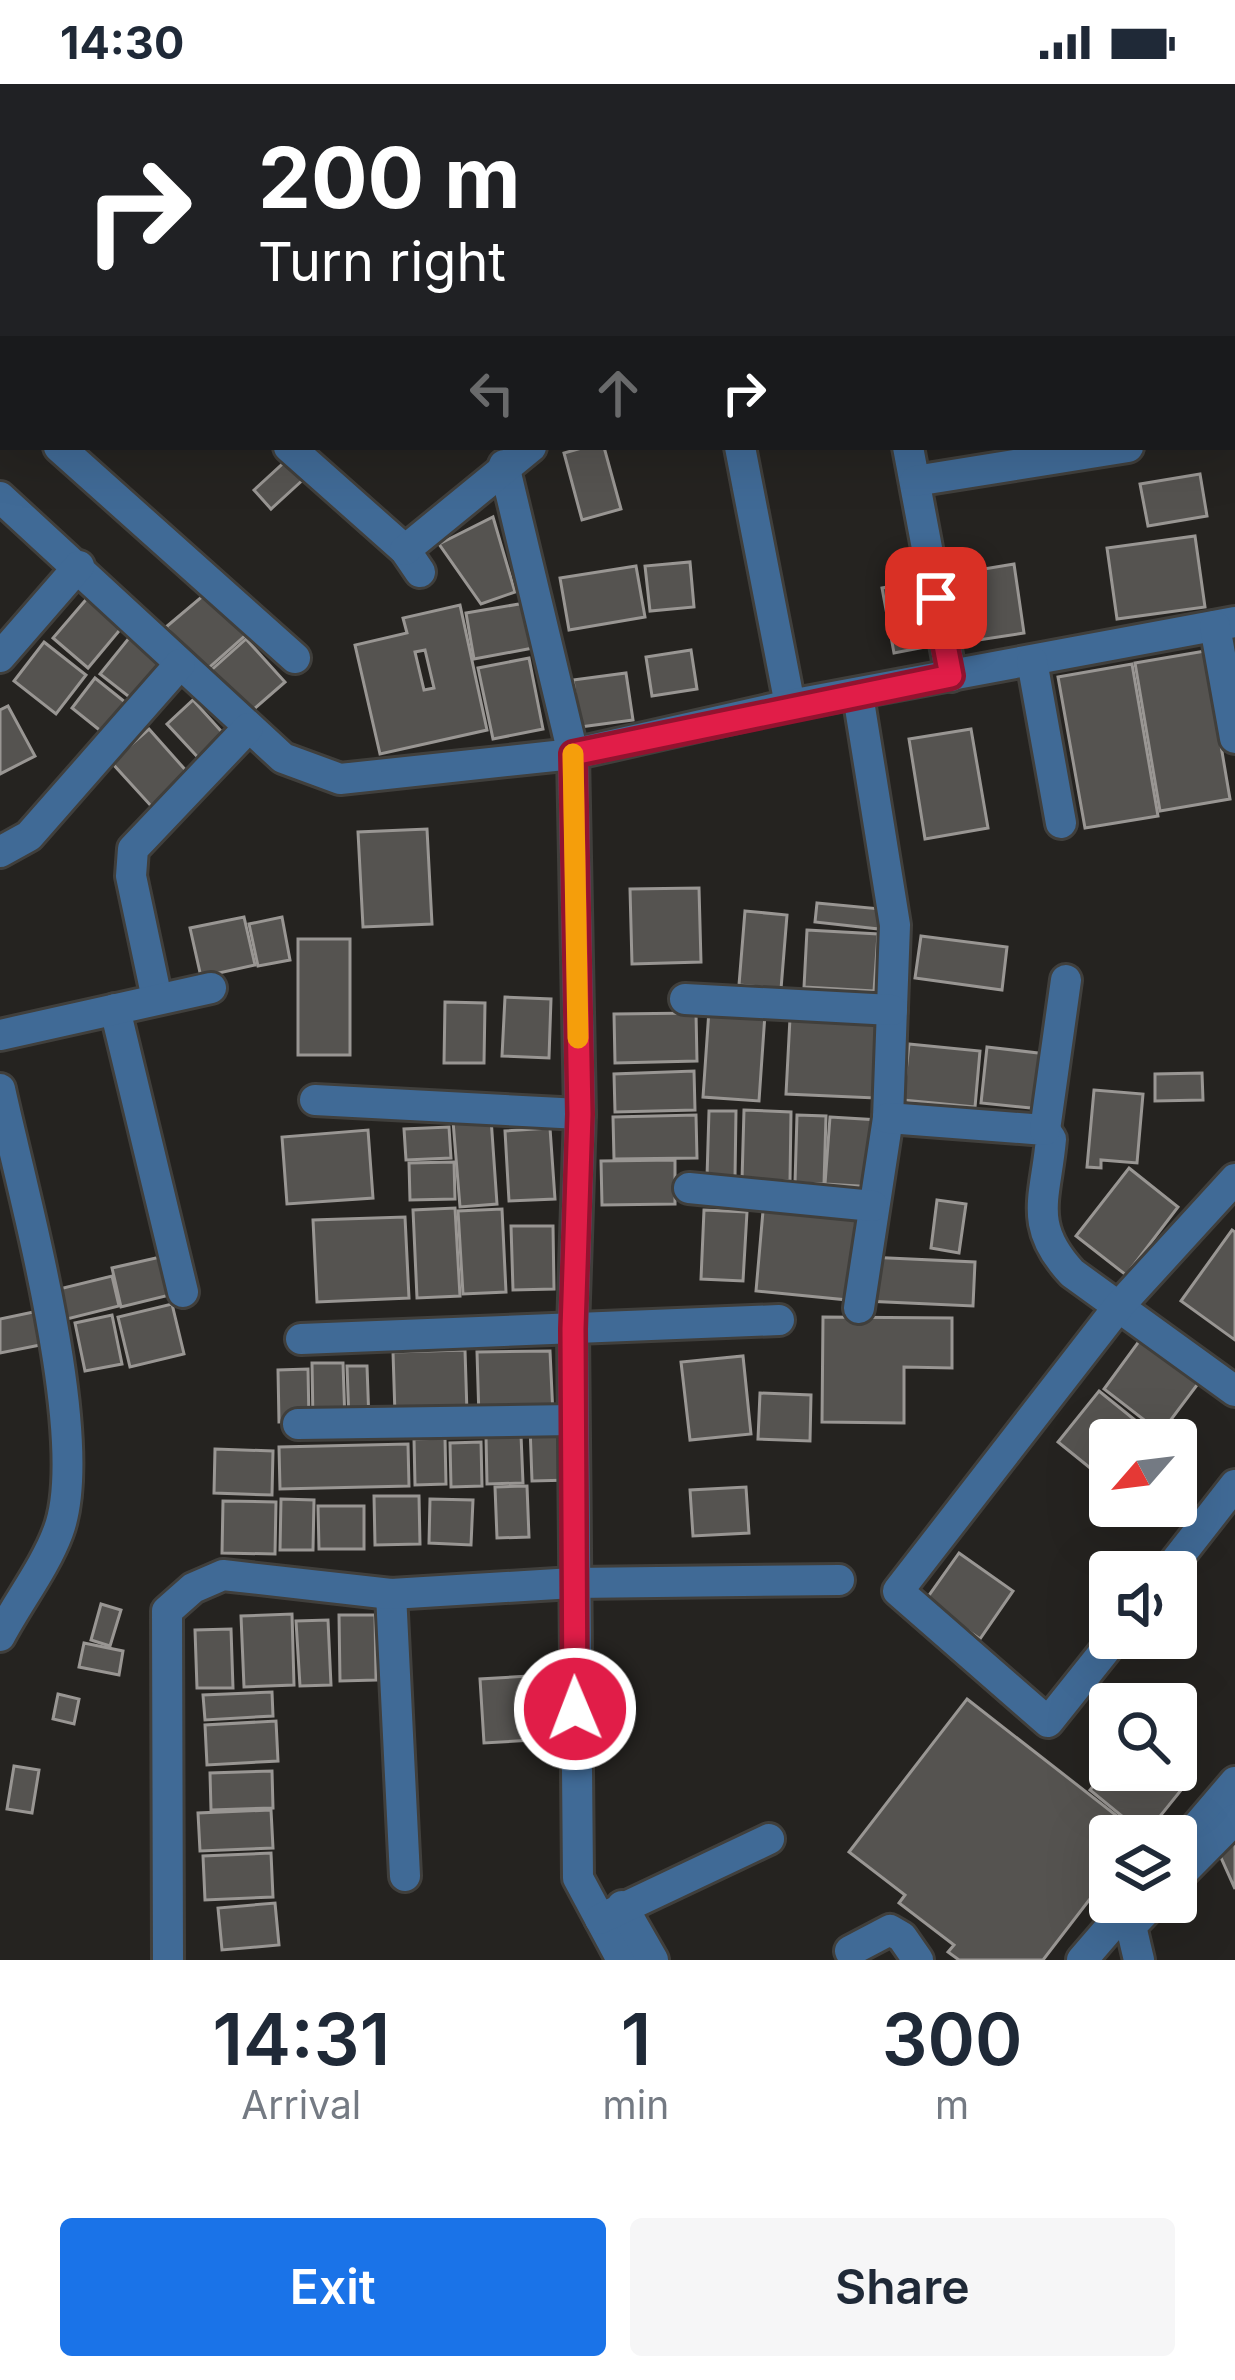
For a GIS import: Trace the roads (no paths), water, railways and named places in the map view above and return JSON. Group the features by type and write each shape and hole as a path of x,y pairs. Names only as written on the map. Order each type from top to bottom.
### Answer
{"street":[{"path":"756,84 839,84"},
{"path":"62,450 295,658"},
{"path":"292,450 413,561 504,465 526,450"},
{"path":"741,450 790,705"},
{"path":"909,450 951,676"},
{"path":"915,482 1109,450"},
{"path":"504,465 573,754 580,1114 573,1329 578,1878 653,1960"},
{"path":"0,497 283,758 340,779 573,754 790,705 1225,624 1235,738"},
{"path":"0,657 79,566"},
{"path":"1032,661 1060,823"},
{"path":"0,852 29,836 180,664"},
{"path":"858,695 896,925 888,1118 859,1308"},
{"path":"158,999 131,876 133,849 248,728"},
{"path":"1066,980 1045,1130 1051,1139 1042,1228 1053,1253 1072,1273 1235,1391"},
{"path":"0,1035 212,988"},
{"path":"685,999 892,1010"},
{"path":"115,1009 183,1292"},
{"path":"0,1089 50,1319 71,1478 58,1532 9,1595 0,1636"},
{"path":"315,1100 580,1114"},
{"path":"888,1118 1045,1130"},
{"path":"1098,1659 1048,1722 898,1591 1119,1306 1235,1179"},
{"path":"689,1188 873,1206"},
{"path":"301,1339 779,1319"},
{"path":"298,1424 573,1420"},
{"path":"1183,1551 1235,1485"},
{"path":"168,1960 167,1612 193,1588 223,1575 391,1594 573,1583 838,1580"},
{"path":"391,1594 405,1876"},
{"path":"1197,1841 1232,1800"},
{"path":"611,1912 770,1839"},
{"path":"611,1912 622,1960"},
{"path":"1082,1960 1121,1923"},
{"path":"1133,1923 1129,1935 1138,1960"},
{"path":"850,1951 890,1930 902,1936 918,1960"}]}
